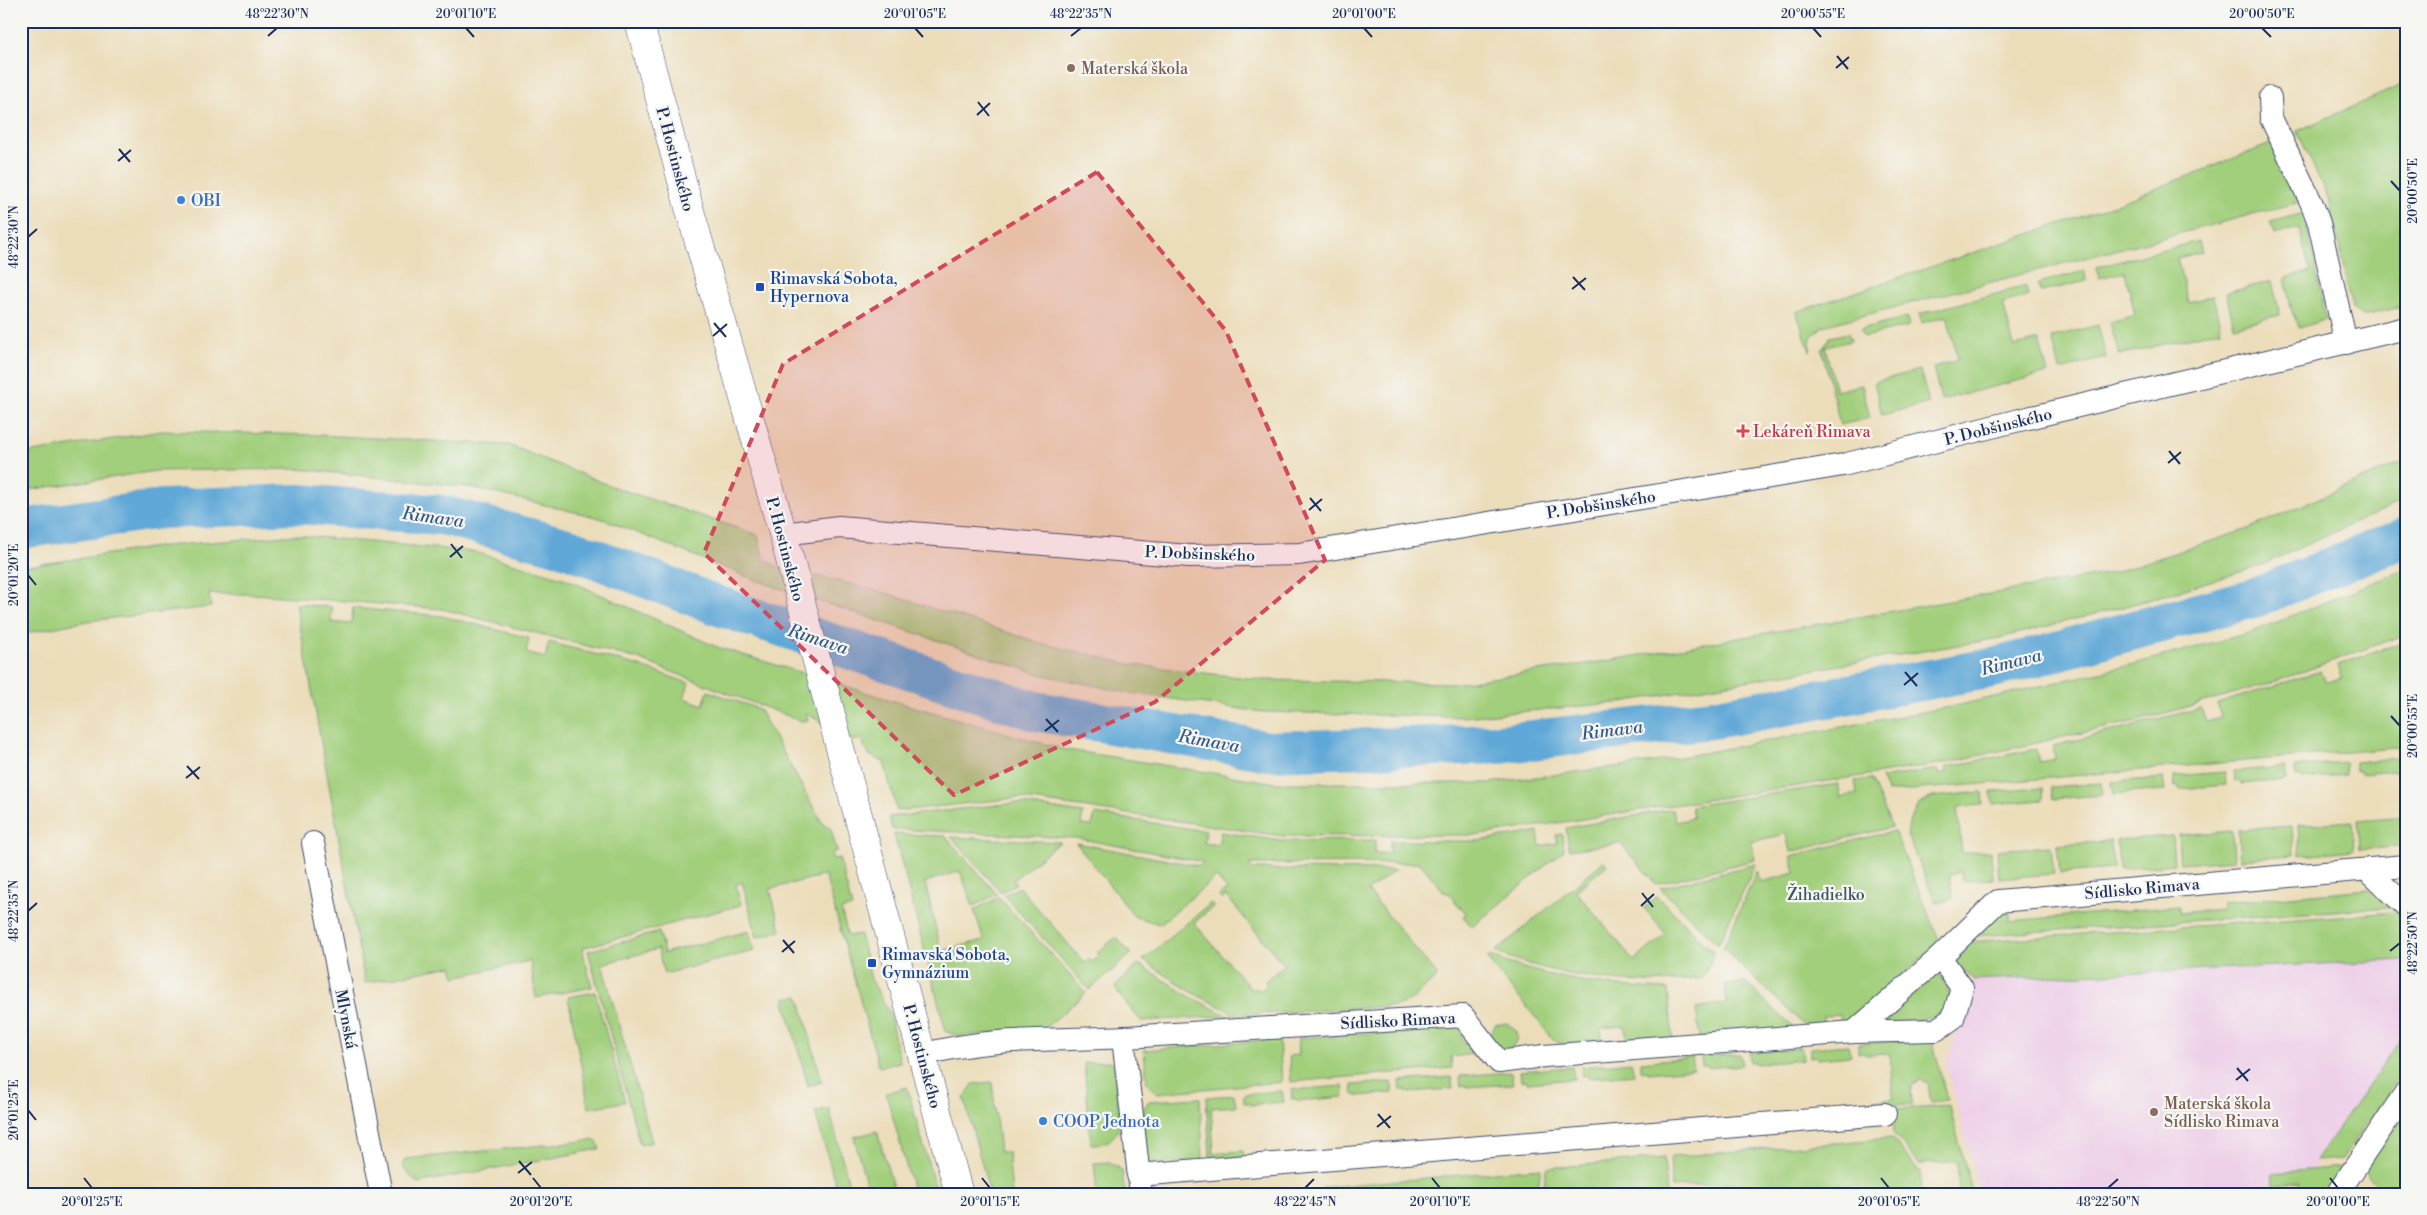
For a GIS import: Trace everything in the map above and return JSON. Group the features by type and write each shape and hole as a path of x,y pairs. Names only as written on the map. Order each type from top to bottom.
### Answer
{"street":[{"name":"P. Hostinského","path":"639,21 690,212 785,544 960,1194"},
{"path":"2270,98 2271,118 2319,223 2346,343"},
{"name":"P. Dobšinského","path":"785,544 839,527 1189,556 1299,554 1843,465 2007,423 2406,328"},
{"name":"Mlynská","path":"312,843 381,1194"},
{"name":"Sídlisko Rimava","path":"1854,1032 1940,957 1998,900 2406,866"},
{"path":"2367,870 2406,906"},
{"name":"Sídlisko Rimava","path":"922,1056 948,1048 1044,1039 1123,1038 1464,1016 1498,1062 1854,1032 1936,1030 1953,1018 1962,988 1940,957"},
{"path":"1123,1038 1140,1185 1885,1114"},
{"path":"2337,1194 2406,1092"}],"highlighted area":[{"path":"1097,172 1226,331 1325,560 1155,702 954,795 704,553 783,364"}],"shaded area":[{"name":"Materská škola Sídlisko Rimava","path":"2406,960 2406,1032 2315,1160 2316,1170 2273,1173 2275,1194 1980,1194 1946,1064 1974,980"}],"green space":[{"path":"2406,83 2406,306 2363,316 2352,308 2330,202 2297,131"},
{"path":"2273,143 2300,202 1823,326 1811,337 1810,351 1796,312 2098,211"},
{"path":"2304,213 2326,319 2300,328 2292,312 2285,278 2310,272 2299,228 2274,234 2270,222"},
{"path":"2199,241 2202,252 2177,258 2188,302 2213,296 2221,330 2119,355 2110,322 2135,315 2125,272 2099,278 2097,267"},
{"path":"2084,271 2087,281 2041,292 2038,283"},
{"path":"2272,281 2280,315 2234,326 2226,293"},
{"path":"2026,286 2028,296 2003,303 2014,346 2039,340 2048,373 1941,400 1933,367 1958,360 1947,316 1922,323 1919,314"},
{"path":"1907,317 1909,326 1864,337 1861,329"},
{"path":"2098,325 2106,358 2060,370 2052,337"},
{"path":"1848,333 1851,341 1825,347 1836,391 1862,385 1870,418 1840,425 1822,350 1830,337"},
{"path":"1920,370 1929,403 1882,415 1874,382"},
{"path":"161,431 318,435 509,445 611,486 758,535 763,557 775,565 796,574 818,576 879,591 1041,643 1129,664 1264,680 1458,683 1612,660 2116,572 2248,529 2406,460 2406,500 2257,567 2131,605 2000,638 1616,703 1463,717 1262,712 1124,692 1039,674 755,580 600,518 469,487 298,469 156,471 21,491 21,454"},
{"path":"296,535 475,552 566,579 717,647 904,704 1062,749 1276,783 1489,783 1654,762 1960,705 2130,665 2252,632 2406,569 2406,634 2277,681 2141,720 1945,763 1480,835 1283,836 1017,798 897,811 884,762 869,755 861,739 852,741 806,713 808,720 801,721 638,659 442,609 255,594 209,594 211,607 87,621 21,634 21,567 164,546"},
{"path":"296,604 332,607 331,622 351,624 353,608 442,616 529,638 526,653 545,658 549,642 636,665 689,683 684,698 703,705 708,691 759,709 824,826 830,826 837,851 831,853 833,859 839,858 852,907 841,910 848,936 860,934 871,979 889,1012 900,1062 879,1067 825,875 770,889 781,931 757,937 742,882 736,885 741,905 582,948 592,987 536,998 530,961 455,977 452,966 365,983"},
{"path":"2406,641 2406,747 1888,792 1881,778 1938,769 1939,774 1947,772 1946,767 2036,749 2039,762 2055,759 2053,746 2201,708 2206,722 2221,718 2217,704 2321,671 2326,683 2342,677 2338,665"},
{"path":"2406,757 2406,770 2361,774 2360,771 2355,771 2355,762"},
{"path":"2345,762 2346,775 2301,779 2301,776 2296,777 2295,767"},
{"path":"2286,767 2287,780 2241,784 2240,781 2235,782 2234,771"},
{"path":"2225,772 2226,785 2180,789 2179,786 2175,787 2174,776"},
{"path":"2163,778 2165,790 2113,794 2111,782"},
{"path":"1871,779 1892,827 1790,852 1786,834 1751,842 1755,860 1656,884 1620,843 1569,850 1566,828 1673,809 1676,822 1693,818 1691,806 1838,784 1841,797 1857,794 1855,781"},
{"path":"2101,783 2103,795 2053,799 2051,787"},
{"path":"2042,788 2043,800 1993,804 1991,792"},
{"path":"1982,792 1983,805 1957,807 1962,853 1991,851 1993,879 1962,881 1961,872 1949,875 1953,899 1936,903 1907,835 1910,819 1918,805 1932,797"},
{"path":"1015,803 1083,813 1081,825 1092,826 1095,814 1206,831 1204,843 1218,845 1221,832 1281,841 1375,840 1375,853 1390,853 1390,841 1477,841 1538,832 1540,846 1557,843 1556,835 1562,834 1564,850 1472,927 1463,916 1466,914 1447,892 1445,893 1420,863 1249,864 1253,869 1395,870 1368,891 1438,976 1410,1001 1396,1006 1237,1015 1193,993 1143,960 1211,903 1214,906 1194,923 1253,991 1257,988 1260,991 1267,985 1265,981 1284,965 1226,896 1222,900 1219,896 1227,889 1216,877 1160,924 1135,917 1076,843 1199,866 1204,862 1076,838 892,829 889,817"},
{"path":"2406,816 2406,846 2360,850 2358,820"},
{"path":"2352,821 2354,850 2300,855 2298,825"},
{"path":"2292,826 2294,855 2240,859 2238,830"},
{"name":"Žihadielko","path":"1894,831 1940,942 1841,1027 1840,1015 1823,1016 1823,1028 1808,1029 1723,948 1757,871 1761,882 1795,873 1791,856"},
{"path":"2232,831 2234,860 2180,864 2178,835"},
{"path":"894,834 945,836 997,894 973,906 960,871 925,882 941,951 984,940 974,910 999,897 1086,993 1044,1029 960,1036 946,1032"},
{"path":"2172,836 2174,864 2119,869 2117,840"},
{"path":"951,837 1060,842 1013,880 1016,884 1001,892"},
{"path":"2111,841 2113,869 2060,873 2057,845"},
{"path":"2051,846 2054,874 1999,878 1997,850"},
{"path":"1604,861 1607,865 1576,891 1634,961 1666,934 1644,908 1657,896 1714,953 1703,978 1650,982 1597,978 1545,968 1495,952"},
{"path":"1756,864 1718,944 1660,888"},
{"path":"1019,887 1085,963 1089,959 1092,962 1100,956 1097,953 1116,937 1131,954 1089,990 1004,895"},
{"path":"2368,889 2391,907 1974,936 1999,910 2006,909 2009,912 2010,921 2179,906 2179,913 2222,909 2222,902"},
{"path":"2397,912 2406,917 2406,960 1974,980 1956,964 1958,953 1967,942"},
{"path":"749,931 754,951 664,974 658,949 602,964 652,1142 640,1145 588,951 659,932 664,953"},
{"path":"1490,956 1533,971 1555,976 1599,984 1668,989 1673,1039 1627,1043 1625,1026 1601,1028 1602,1045 1562,1045 1554,1040 1487,959"},
{"path":"1139,964 1189,996 1228,1016 1141,1021 1119,995 1115,986"},
{"path":"1938,972 1948,989 1949,1002 1945,1011 1923,1020 1880,1023"},
{"path":"1745,982 1796,1030 1700,1038 1696,1008 1727,1003 1725,985"},
{"path":"595,992 625,1102 589,1108 568,997"},
{"path":"799,996 822,1082 808,1086 784,998"},
{"path":"1507,1023 1516,1031 1517,1039 1511,1049 1499,1051 1488,1037 1495,1025"},
{"path":"1461,1027 1463,1043 1474,1043 1475,1054 1451,1057 1452,1068 1291,1082 1289,1056 1299,1055 1298,1038"},
{"path":"2406,1032 2406,1068 2342,1159 2315,1161"},
{"path":"1932,1038 1947,1100 1931,1102 1928,1083 1920,1080 1911,1086 1912,1104 1865,1107 1864,1101 1893,1098 1890,1054 1865,1055 1864,1053 1858,1053 1858,1044"},
{"path":"1279,1039 1282,1082 1157,1093 1147,1083 1144,1050"},
{"path":"1848,1045 1851,1056 1817,1059 1816,1056 1810,1057 1810,1048"},
{"path":"1801,1048 1803,1060 1756,1064 1756,1062 1750,1062 1749,1053"},
{"path":"1740,1054 1742,1065 1708,1068 1708,1066 1702,1066 1701,1056"},
{"path":"1692,1057 1694,1069 1648,1073 1647,1070 1641,1071 1641,1062"},
{"path":"1110,1061 1114,1064 1120,1126 1114,1136 1108,1141 1091,1144 1084,1063"},
{"path":"1631,1062 1634,1074 1588,1078 1587,1075 1582,1076 1581,1067"},
{"path":"1572,1067 1574,1079 1527,1083 1527,1080 1521,1081 1520,1071"},
{"path":"1511,1072 1513,1084 1461,1086 1460,1076"},
{"path":"1451,1077 1453,1089 1407,1092 1406,1090 1401,1090 1400,1081"},
{"path":"992,1082 1000,1152 1008,1152 1012,1194 990,1194 964,1098 973,1084"},
{"path":"1391,1082 1393,1093 1358,1096 1358,1094 1353,1094 1352,1085"},
{"path":"1343,1086 1344,1097 1298,1101 1297,1099 1292,1099 1291,1090"},
{"path":"907,1087 937,1194 914,1194 886,1093"},
{"path":"1282,1091 1284,1102 1250,1105 1249,1103 1244,1103 1244,1094"},
{"path":"1234,1095 1236,1106 1211,1108 1214,1153 1243,1151 1244,1157 1214,1160 1210,1156 1206,1097"},
{"path":"2406,1096 2406,1191 2399,1191 2380,1186 2371,1179 2364,1167"},
{"path":"1200,1098 1203,1161 1150,1164 1146,1161 1142,1110 1149,1101"},
{"path":"1949,1105 1973,1194 1959,1194 1957,1162 1919,1164 1894,1134 1893,1109"},
{"path":"829,1108 852,1194 836,1194 838,1193 815,1112"},
{"path":"877,1131 895,1194 869,1194 854,1137"},
{"path":"1892,1138 1920,1172 1921,1194 1860,1194 1858,1185 1814,1194 1735,1194 1734,1183 1672,1187 1670,1157"},
{"path":"593,1140 598,1143 600,1149 417,1183 402,1167 405,1159"},
{"path":"1664,1158 1667,1194 1543,1194 1546,1168"},
{"path":"1110,1162 1122,1171 1125,1194 1097,1194 1094,1163"},
{"path":"2344,1167 2324,1194 2300,1194 2299,1183 2279,1185 2280,1194 2275,1194 2273,1173"},
{"path":"1541,1168 1537,1194 1324,1194 1323,1187"}],"waterway":[{"name":"Rimava","path":"21,529 162,509 298,504 442,515 568,548 719,606 1035,711 1269,751 1499,744 1713,719 1997,667 2257,597 2406,537"}],"place":[{"name":"Materská škola","path":"1071,68"},
{"name":"OBI","path":"181,200"},
{"name":"Rimavská Sobota, Hypernova","path":"760,287"},
{"name":"Lekáreň Rimava","path":"1743,431"},
{"name":"Rimavská Sobota, Gymnázium","path":"872,963"},
{"name":"Materská škola Sídlisko Rimava","path":"2154,1112"},
{"name":"COOP Jednota","path":"1043,1121"}]}
